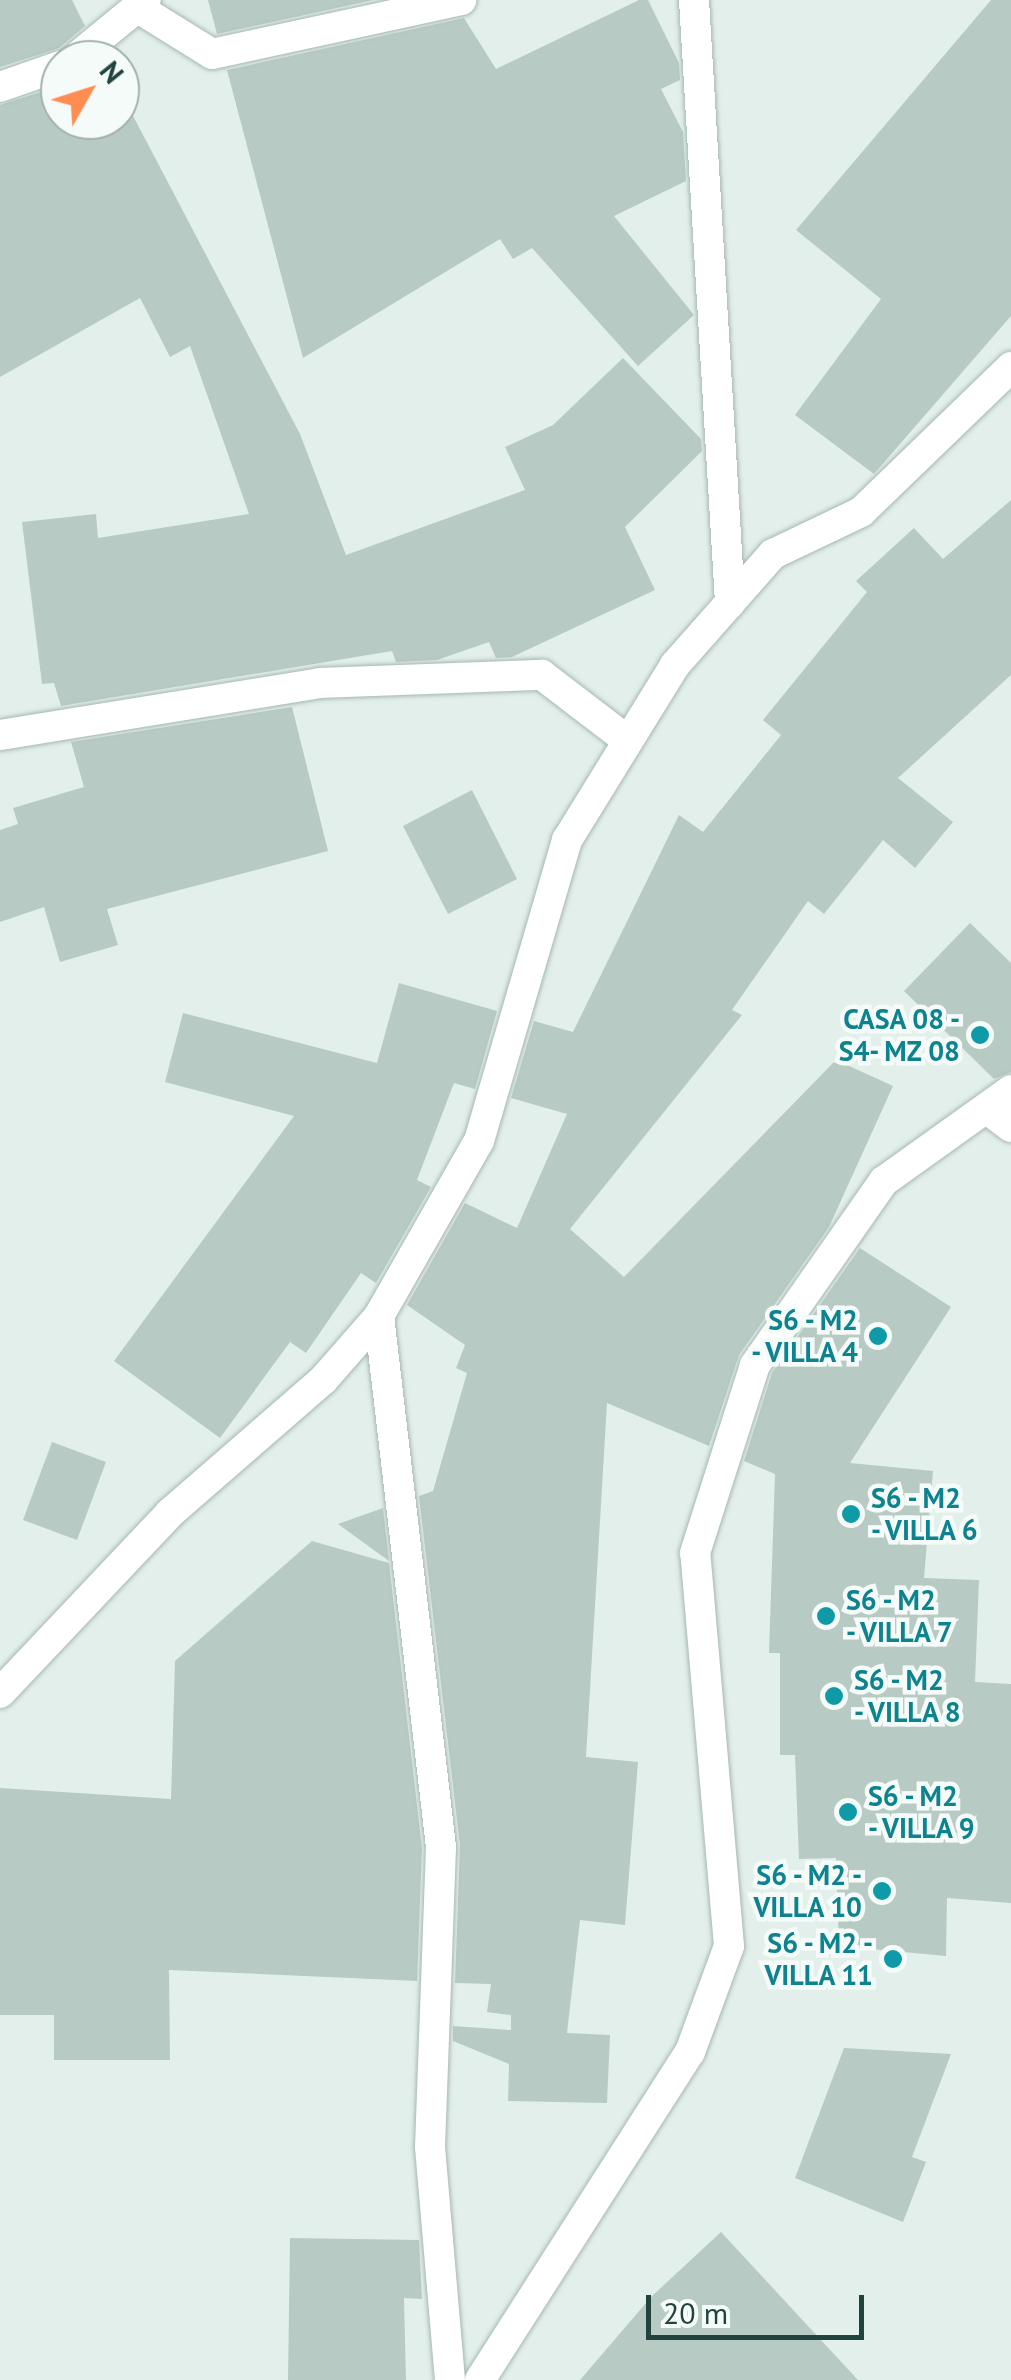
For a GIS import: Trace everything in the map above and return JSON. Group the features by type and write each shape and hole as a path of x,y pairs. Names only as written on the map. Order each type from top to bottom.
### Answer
{"street":[{"path":"99,40 144,6 212,54 461,0"},
{"path":"694,0 730,602"},
{"path":"0,88 40,73"},
{"path":"0,1693 170,1513 323,1380 379,1316 479,1141 566,840 623,737 730,602 774,554 861,512 1011,367"},
{"path":"0,735 320,683 542,675 623,737"},
{"path":"480,2380 690,2052 730,1946 694,1554 755,1365 884,1181 999,1118 1011,1090"},
{"path":"379,1316 440,1847 430,2147 450,2380"}],"building":[{"path":"0,0 72,0 85,26 68,40 40,40 40,54 0,67"},
{"path":"208,0 373,0 217,34"},
{"path":"639,0 648,0 679,63 680,80 661,89 683,132 686,181 614,216 694,315 638,366 532,248 513,259 500,239 303,358 227,70 464,18 496,69"},
{"path":"991,0 1011,0 1011,316 874,474 795,415 881,299 796,230"},
{"path":"40,92 40,140 140,140 140,129 300,434 346,555 525,490 505,447 553,425 623,358 701,439 702,451 625,527 655,590 512,657 496,658 489,642 437,660 396,662 392,651 61,706 54,683 42,684 22,522 96,514 98,538 249,514 190,346 170,357 140,298 0,377 0,105"},
{"path":"1011,500 1011,675 898,778 953,822 915,868 883,840 824,914 808,901 732,1010 742,1015 570,1229 624,1277 836,1060 893,1086 829,1227 739,1355 709,1446 607,1403 586,1757 638,1762 625,1925 580,1920 567,2033 610,2035 607,2103 508,2101 509,2064 453,2041 453,2026 511,2030 511,2015 487,2012 491,1984 455,1983 460,1845 419,1496 433,1491 467,1373 456,1368 465,1345 407,1305 465,1203 517,1228 567,1114 511,1098 534,1021 573,1032 679,815 703,832 781,735 763,720 867,592 856,581 914,528 943,559"},
{"path":"292,707 328,851 107,909 118,945 60,962 44,907 0,922 0,830 18,824 13,808 84,787 71,742"},
{"path":"472,790 517,879 448,914 403,826"},
{"name":"CASA 08 - S4- MZ 08","path":"970,923 1011,963 1011,1072 994,1079 904,991"},
{"path":"399,983 497,1011 475,1089 454,1083 417,1180 431,1187 376,1283 361,1273 306,1353 290,1342 220,1438 114,1361 294,1116 165,1082 183,1013 377,1063"},
{"path":"860,1248 951,1307 850,1463 933,1471 924,1578 979,1580 975,1682 1011,1684 1011,1903 947,1898 946,1956 839,1946 836,1858 799,1859 795,1755 780,1755 780,1653 769,1653 775,1474 744,1461 772,1373"},
{"path":"52,1442 106,1462 77,1540 23,1520"},
{"path":"383,1508 389,1561 338,1524"},
{"path":"312,1541 389,1563 422,1848 417,1981 169,1970 170,2060 54,2060 54,2015 0,2015 0,1788 171,1799 175,1661"},
{"path":"844,2048 951,2054 912,2157 926,2162 903,2222 795,2178"},
{"path":"721,2232 858,2380 580,2380 652,2296"},
{"path":"290,2238 419,2240 422,2299 404,2298 406,2380 288,2380"}],"place":[{"name":"CASA 08 - S4- MZ 08","path":"980,1035"},
{"name":"S6 - M2 - VILLA 4","path":"878,1336"},
{"name":"S6 - M2 - VILLA 6","path":"851,1514"},
{"name":"S6 - M2 - VILLA 7","path":"826,1616"},
{"name":"S6 - M2 - VILLA 8","path":"834,1696"},
{"name":"S6 - M2 - VILLA 9","path":"848,1812"},
{"name":"S6 - M2 - VILLA 10","path":"882,1891"},
{"name":"S6 - M2 - VILLA 11","path":"893,1959"}]}
